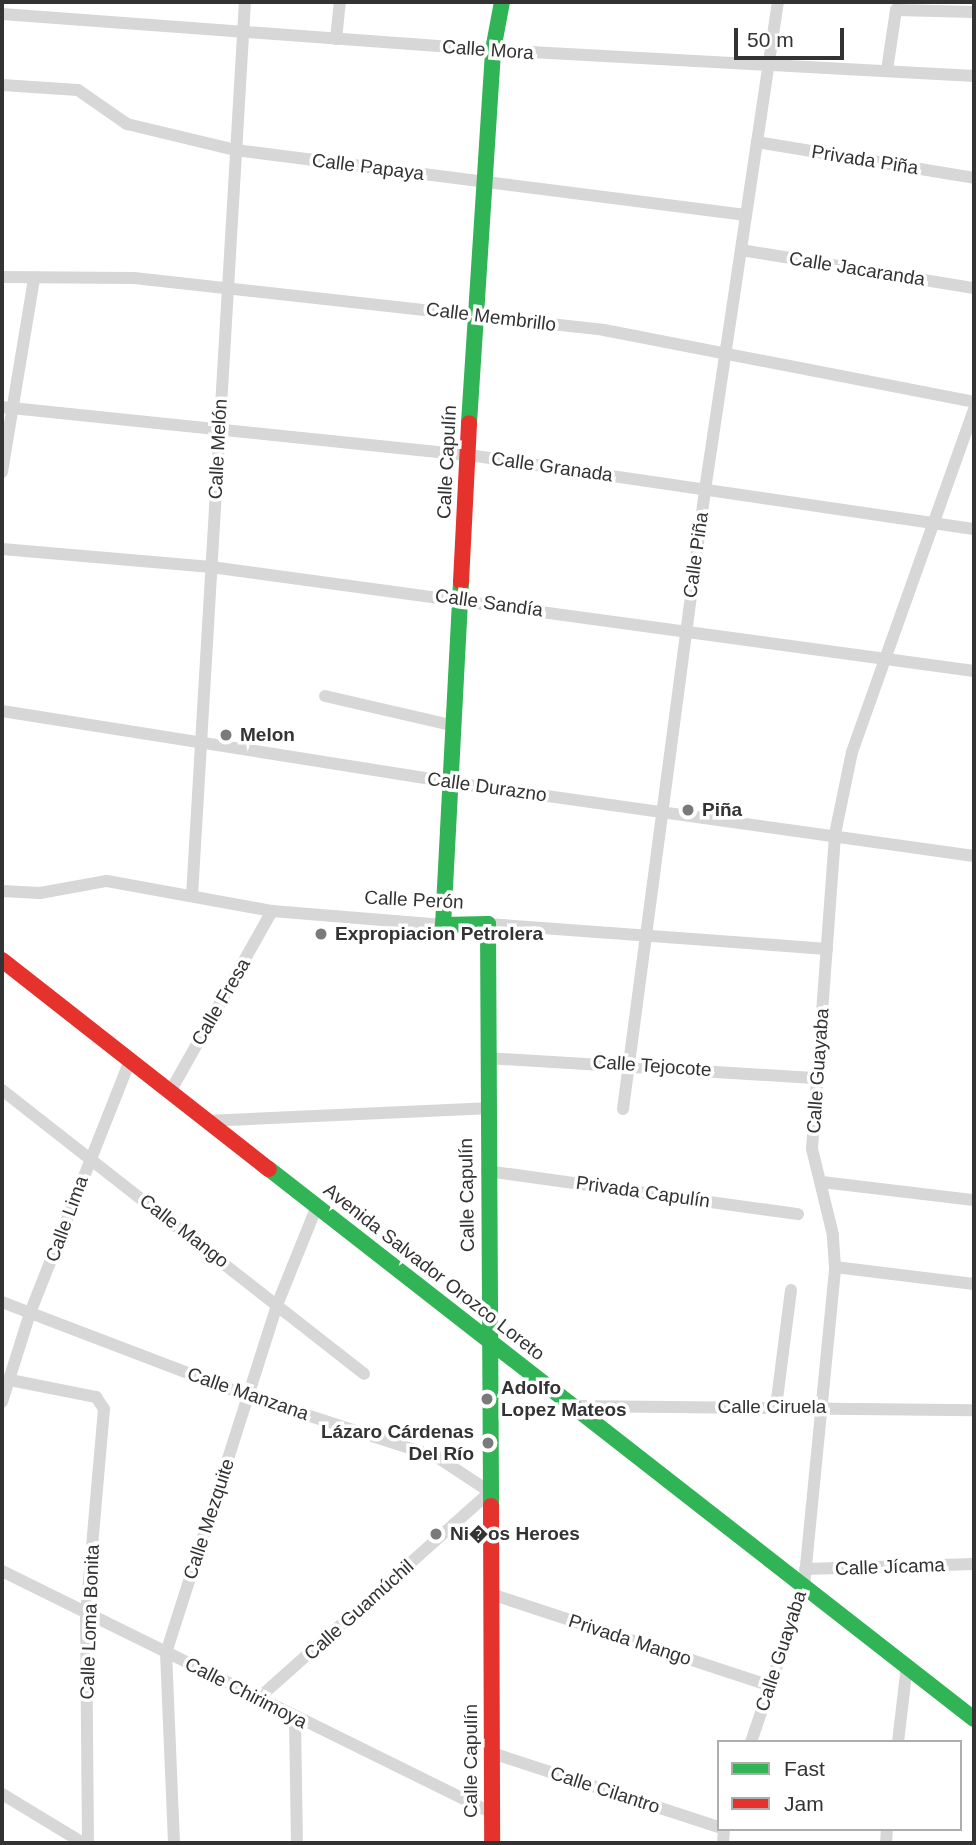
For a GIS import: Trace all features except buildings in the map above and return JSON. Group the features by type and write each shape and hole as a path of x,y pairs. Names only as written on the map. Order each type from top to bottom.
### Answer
{"street":[{"name":"Calle Melón","path":"192,896 245,2"},
{"path":"336,39 340,2"},
{"name":"Calle Capulín","path":"443,925 451,724 462,599 475,315 493,50 502,2"},
{"name":"Calle Piña","path":"623,1109 685,631 778,2"},
{"path":"887,70 891,19 896,10 974,12"},
{"name":"Calle Mora","path":"2,14 242,34 974,76"},
{"name":"Calle Papaya","path":"2,85 78,90 127,124 235,150 746,215"},
{"name":"Privada Piña","path":"757,142 974,178"},
{"name":"Calle Jacaranda","path":"741,250 974,288"},
{"name":"Calle Membrillo","path":"2,277 134,278 604,330 974,402"},
{"path":"2,472 7,408 34,278"},
{"name":"Calle Granada","path":"7,408 469,455 974,528"},
{"name":"Calle Guayaba","path":"752,1740 805,1578 835,1267 822,1182 812,1149 835,834 852,752 883,657 974,410"},
{"name":"Calle Sandía","path":"2,548 211,567 974,670"},
{"path":"325,696 451,724"},
{"name":"Calle Durazno","path":"2,711 448,782 835,834 974,856"},
{"name":"Calle Perón","path":"2,891 40,894 107,881 272,911 443,925 488,923 827,949"},
{"name":"Calle Fresa","path":"170,1092 272,911"},
{"name":"Calle Capulín","path":"488,923 486,1058 492,1843"},
{"name":"Avenida Salvador Orozco Loreto","path":"2,960 569,1405 805,1578 974,1719"},
{"name":"Calle Tejocote","path":"486,1058 629,1064 817,1078"},
{"name":"Calle Lima","path":"2,1402 30,1313 130,1061"},
{"name":"Calle Mango","path":"2,1090 364,1374"},
{"path":"206,1121 487,1108"},
{"name":"Privada Capulín","path":"487,1171 799,1214"},
{"path":"822,1182 974,1200"},
{"name":"Calle Mezquite","path":"174,1843 166,1653 277,1305 317,1206"},
{"path":"835,1267 974,1284"},
{"path":"776,1407 791,1290"},
{"name":"Calle Manzana","path":"2,1302 248,1396 437,1457 490,1492"},
{"name":"Calle Loma Bonita","path":"10,1380 102,1402 86,1614 85,1843"},
{"name":"Calle Ciruela","path":"569,1405 974,1410"},
{"name":"Calle Guamúchil","path":"258,1699 490,1492"},
{"name":"Calle Jícama","path":"805,1578 974,1564"},
{"name":"Calle Chirimoya","path":"2,1571 492,1813"},
{"name":"Privada Mango","path":"491,1594 770,1686"},
{"path":"898,1740 907,1665"},
{"path":"295,1718 297,1843"},
{"name":"Calle Cilantro","path":"492,1753 717,1826"},
{"path":"2,1794 85,1843"}],"traffic: fast":[{"path":"469,423 493,50 502,2"},
{"path":"461,582 443,925 488,924 491,1506"},
{"path":"269,1169 974,1719"}],"traffic: jam":[{"path":"461,582 469,423"},
{"path":"2,960 269,1169"},
{"path":"491,1506 492,1843"}],"place":[{"name":"Melon","path":"226,735"},
{"name":"Piña","path":"688,810"},
{"name":"Expropiacion Petrolera","path":"321,934"},
{"name":"Adolfo Lopez Mateos","path":"487,1399"},
{"name":"Lázaro Cárdenas Del Río","path":"488,1443"},
{"name":"Ni�os Heroes","path":"436,1534"}]}
